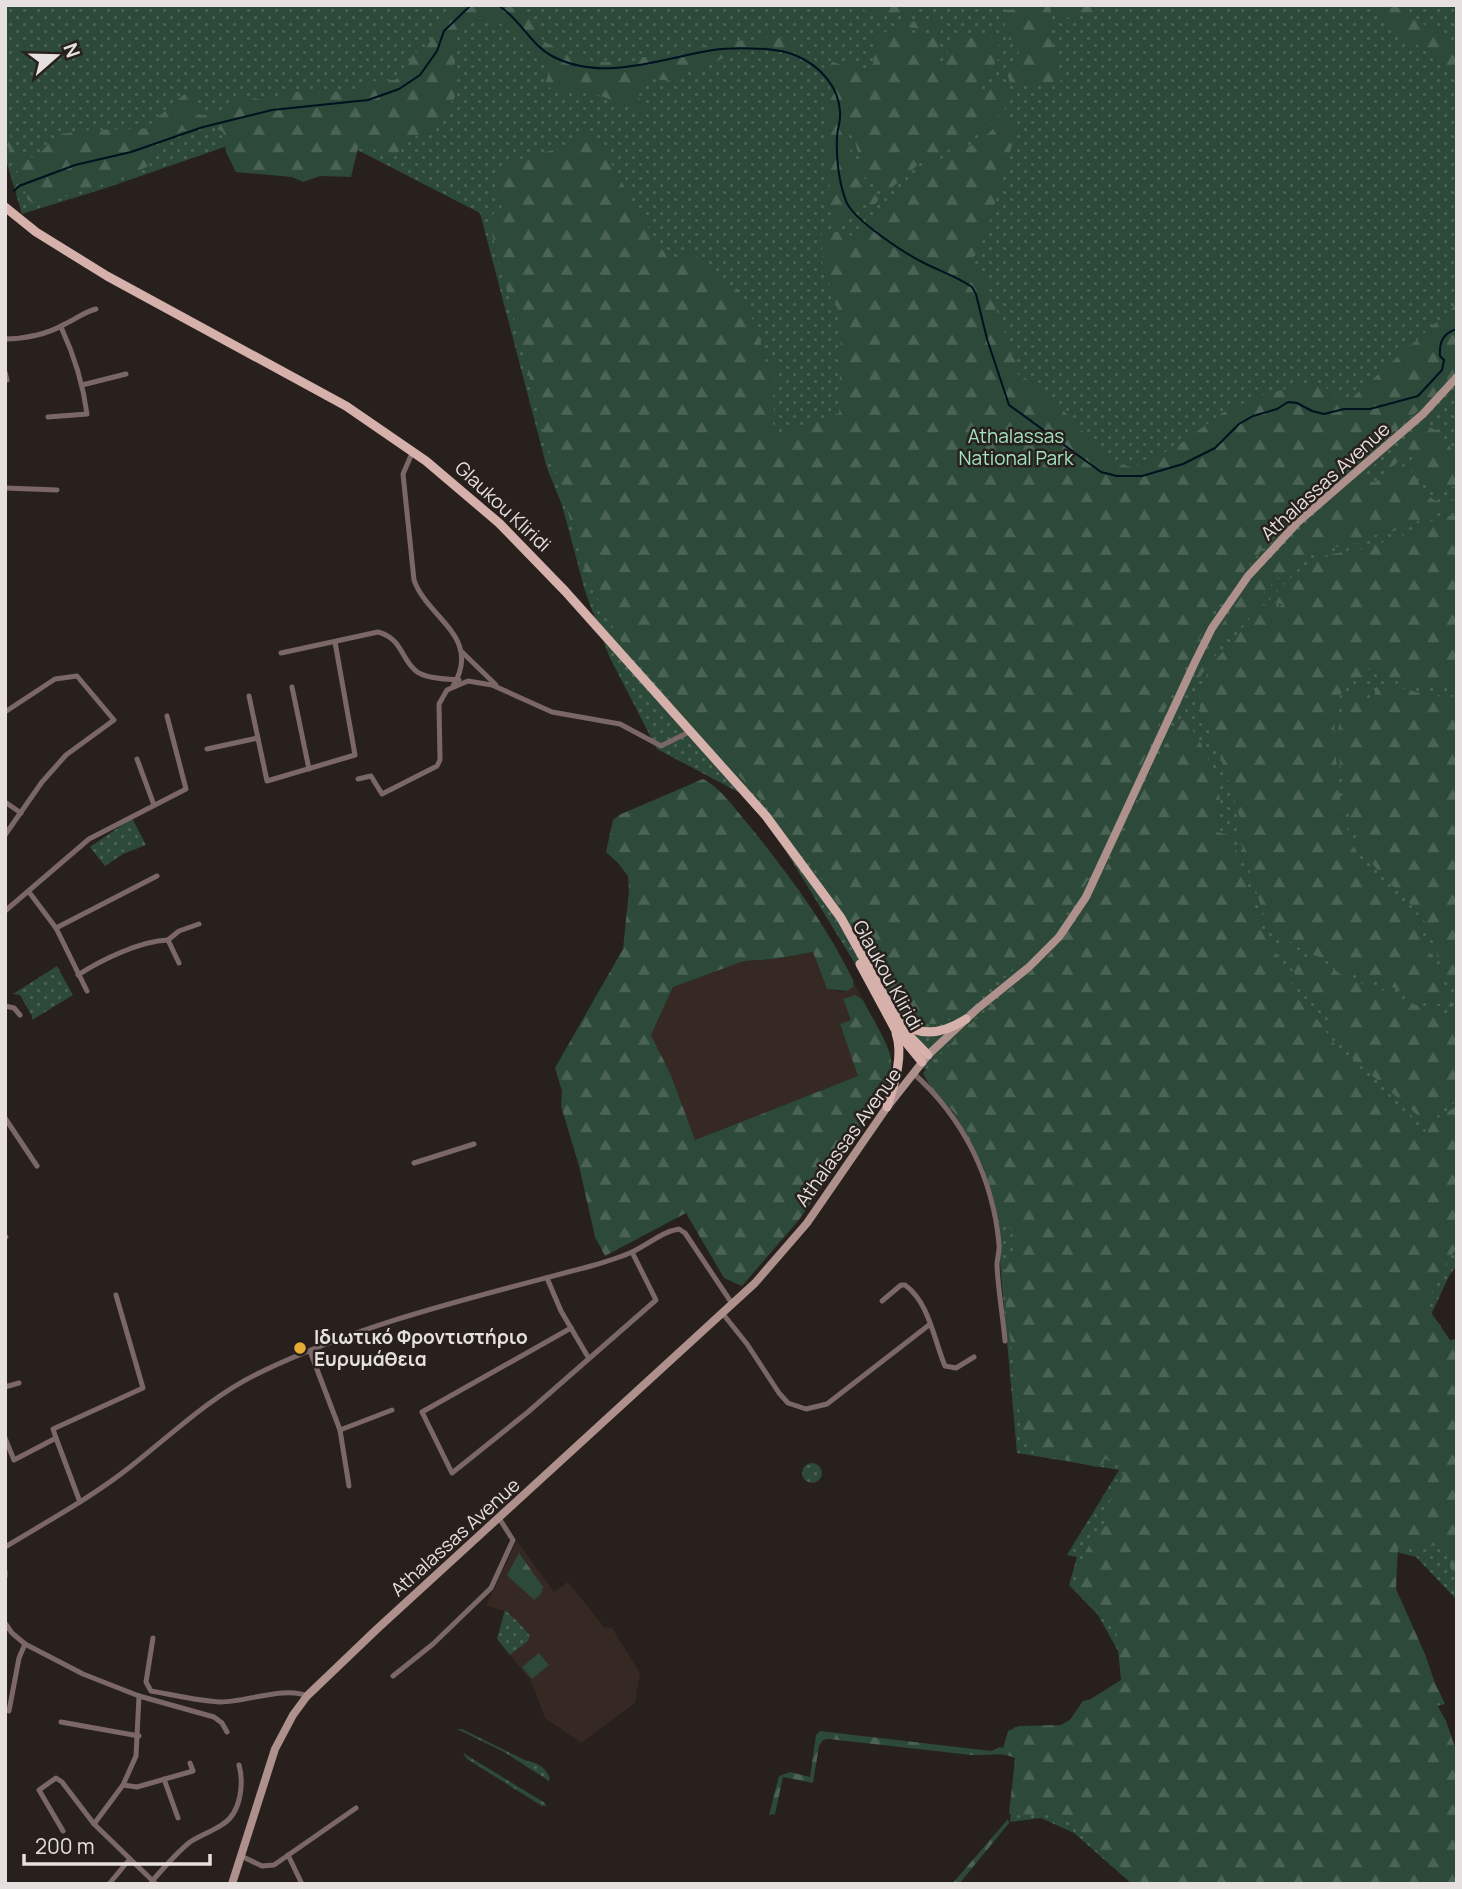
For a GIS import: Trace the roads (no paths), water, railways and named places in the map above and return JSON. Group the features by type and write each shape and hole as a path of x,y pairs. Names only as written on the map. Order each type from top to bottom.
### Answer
{"main road":[{"name":"Glaukou Kliridi","path":"5,200 61,248"},
{"name":"Glaukou Kliridi","path":"5,207 36,232 107,276 346,407 413,451 477,502 521,544 766,816 841,918 895,1018 925,1059"},
{"name":"Athalassas Avenue","path":"232,1884 275,1749 293,1715 307,1696 733,1305 807,1223 887,1107 925,1059 1059,937 1086,897 1212,628 1248,576 1298,522 1423,414 1457,377"},
{"name":"Glaukou Kliridi","path":"828,900 895,1029 925,1059"},
{"path":"895,1018 909,1028 924,1032 944,1030 966,1019"},
{"path":"887,1107 899,1051 895,1029"}],"street":[{"path":"5,339 20,339 61,327 85,312 96,309"},
{"path":"48,417 87,414 73,353 61,327"},
{"path":"5,372 7,380"},
{"path":"82,385 126,374"},
{"path":"413,451 403,474 417,589 445,622 461,651 499,688"},
{"path":"5,488 57,490"},
{"path":"281,653 378,632 397,643 416,671 484,683 552,712 620,724 661,746 691,731"},
{"path":"249,696 267,781 355,755 335,642"},
{"path":"453,686 460,671 461,651"},
{"path":"5,712 55,679 77,676 114,720 66,755 42,782 5,835"},
{"path":"358,779 371,776 382,794 437,766 440,760 439,704 447,690 468,681"},
{"path":"292,687 309,769"},
{"path":"5,911 89,839 186,789 167,716"},
{"path":"207,749 258,738"},
{"path":"137,759 154,805"},
{"path":"5,802 21,813"},
{"path":"56,928 157,876"},
{"path":"29,892 56,928 87,991"},
{"path":"78,975 92,966 150,942 168,940 179,931 199,924"},
{"path":"168,940 179,963"},
{"path":"5,1006 13,1008 20,1015"},
{"path":"913,1073 929,1087 952,1115 978,1161 986,1183 1000,1247 997,1268 1005,1341"},
{"path":"5,1118 37,1166"},
{"path":"5,1132 12,1128"},
{"path":"414,1163 474,1144"},
{"path":"5,1546 80,1502 128,1468 207,1405 259,1373 343,1336 604,1263 632,1252 669,1231 679,1229 685,1233 733,1305"},
{"path":"571,1328 422,1412 452,1473 528,1412 656,1300 632,1252"},
{"path":"547,1278 561,1311 588,1357"},
{"path":"882,1300 901,1285 905,1285 917,1297 945,1366 956,1368 974,1357"},
{"path":"80,1502 53,1429 144,1388 116,1295"},
{"path":"723,1314 747,1344 779,1393 788,1403 806,1409 827,1404 929,1325"},
{"path":"310,1350 340,1430 349,1486"},
{"path":"5,1387 19,1383"},
{"path":"340,1430 392,1410"},
{"path":"5,1438 14,1460 56,1438"},
{"path":"393,1676 433,1644 491,1588 513,1540 499,1518"},
{"path":"5,1623 25,1644 83,1674 139,1696 215,1717 227,1732"},
{"path":"153,1639 146,1682 151,1691 222,1702 294,1693 307,1696"},
{"path":"9,1711 19,1658 25,1644"},
{"path":"94,1824 123,1785 136,1756 139,1696"},
{"path":"61,1722 139,1736"},
{"path":"123,1785 138,1787 193,1771 190,1763"},
{"path":"63,1831 38,1790 56,1779 62,1782 94,1824 154,1882 188,1844 225,1823 233,1815 243,1780 239,1765"},
{"path":"164,1779 178,1818"},
{"path":"241,1856 261,1866 274,1865 356,1808"},
{"path":"288,1855 302,1884"},
{"path":"109,1884 129,1860"}],"waterway":[{"path":"14,191 19,186 75,165 131,152 203,127 272,110 368,100 399,89 420,75 437,51 444,31 471,5"},
{"path":"498,5 552,56 591,68 653,63 726,48 786,52 813,65 827,78 839,103 838,162 844,194 851,209 869,227 905,252 972,287 1009,405 1101,472 1117,476 1142,476 1183,464 1215,448 1239,424 1288,402 1324,414 1344,409 1370,409 1418,396 1442,370 1444,360 1440,356 1441,342 1448,333 1457,329"}],"place":[{"name":"Ιδιωτικό Φροντιστήριο Ευρυμάθεια","path":"300,1348"}],"park label":[{"name":"Athalassas National Park","path":"1016,447"}]}
